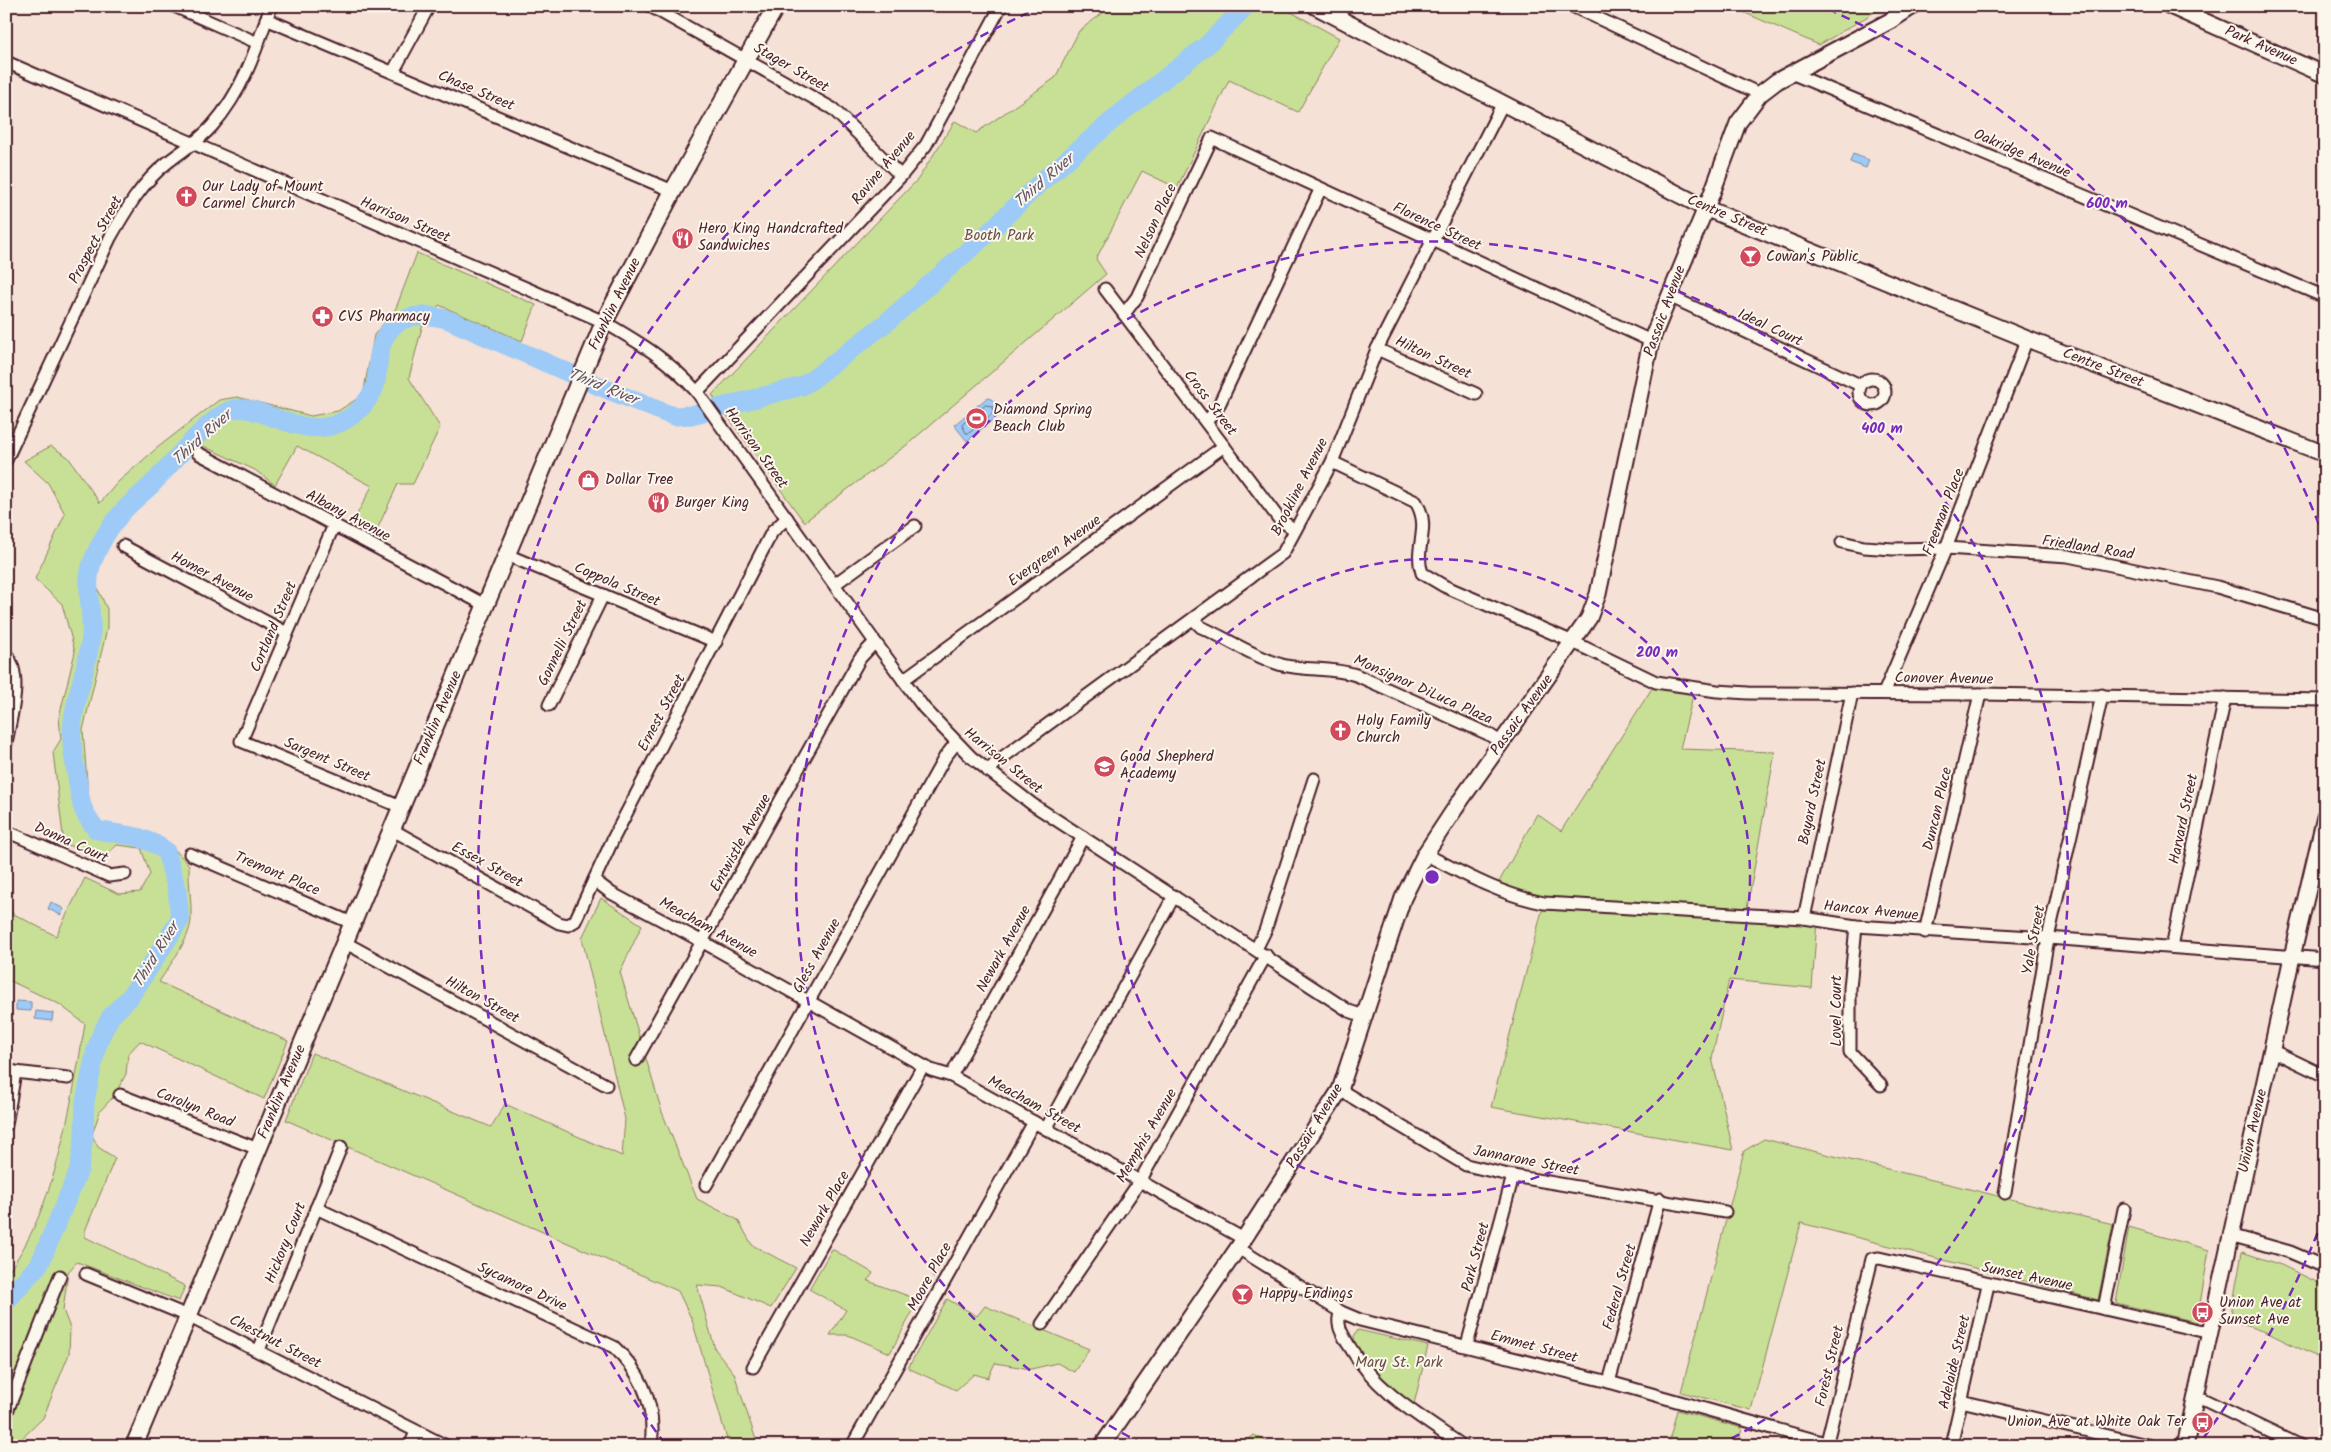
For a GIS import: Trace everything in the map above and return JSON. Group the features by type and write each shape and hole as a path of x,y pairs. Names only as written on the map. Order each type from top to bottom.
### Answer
{"main road":[{"name":"Franklin Avenue","path":"134,1446 604,322 673,191 776,6"}],"street":[{"path":"174,6 258,43"},
{"name":"Prospect Street","path":"6,460 110,238 124,213 153,175 168,162 194,145 212,126 239,90 271,6"},
{"path":"393,72 429,6"},
{"name":"Stager Street","path":"650,6 833,109 901,176"},
{"name":"Ravine Avenue","path":"699,395 901,176 926,145 1001,6"},
{"name":"Centre Street","path":"1314,6 1342,12 1502,105 1705,208 2026,339 2325,454"},
{"path":"1572,6 1760,94"},
{"name":"Passaic Avenue","path":"1104,1445 1241,1243 1340,1090 1403,898 1425,854 1589,618 1598,594 1651,341 1738,123 1760,94 1791,73 1890,21 1913,6"},
{"name":"Park Avenue","path":"2170,6 2323,69"},
{"name":"Chase Street","path":"266,19 673,191"},
{"name":"Harrison Street","path":"6,62 604,322 658,354 678,371 699,395 903,680 924,708 956,743 1025,800 1349,1011 1364,1016"},
{"name":"Oakridge Avenue","path":"1791,73 2325,297"},
{"name":"Brookline Avenue","path":"988,771 999,760 1278,558 1332,462 1377,349 1502,105"},
{"name":"Florence Street","path":"1212,138 1320,190 1651,341"},
{"name":"Nelson Place","path":"1124,314 1137,297 1212,138"},
{"path":"1206,422 1217,409 1320,190"},
{"name":"Cross Street","path":"1105,289 1279,519 1295,530"},
{"name":"Ideal Court","path":"1669,296 1860,385"},
{"name":"Freeman Place","path":"1884,693 1946,548 2026,339"},
{"name":"Hilton Street","path":"1377,349 1476,394"},
{"name":"Evergreen Avenue","path":"903,680 1224,446"},
{"name":"Albany Avenue","path":"198,453 485,605"},
{"name":"Conover Avenue","path":"1332,462 1416,502 1423,514 1419,564 1422,573 1444,586 1573,642 1656,682 1748,693 1980,694 2325,700"},
{"name":"Ernest Street","path":"568,925 575,921 614,836 772,532 787,518"},
{"name":"Cortland Street","path":"241,741 334,525"},
{"path":"835,584 915,526"},
{"name":"Friedland Road","path":"1842,542 1864,547 1893,549 1946,548 2068,556 2217,587 2325,620"},
{"name":"Homer Avenue","path":"123,546 287,633"},
{"name":"Coppola Street","path":"506,555 716,642"},
{"name":"Gonnelli Street","path":"549,705 603,595"},
{"name":"Monsignor DiLuca Plaza","path":"1192,619 1201,627 1273,662 1289,666 1337,670 1356,675 1488,734 1502,743"},
{"name":"Entwistle Avenue","path":"636,1060 860,658 875,642"},
{"path":"6,654 13,665 16,680 6,744"},
{"name":"Bayard Street","path":"1804,918 1852,693"},
{"name":"Duncan Place","path":"1925,932 1980,694"},
{"name":"Yale Street","path":"2005,1193 2048,938 2102,696"},
{"name":"Harvard Street","path":"2172,947 2225,698"},
{"name":"Sargent Street","path":"241,741 400,807"},
{"name":"Gless Avenue","path":"706,1185 945,757 956,743"},
{"name":"Memphis Avenue","path":"1042,1324 1140,1181 1261,952 1265,931 1314,779"},
{"name":"Union Avenue","path":"2185,1446 2211,1334 2230,1236 2271,1050 2325,817"},
{"name":"Essex Street","path":"391,829 559,923 568,925"},
{"name":"Donna Court","path":"6,831 109,876 125,874"},
{"name":"Newark Avenue","path":"951,1076 1083,837"},
{"name":"Tremont Place","path":"190,854 352,922"},
{"name":"Hancox Avenue","path":"1425,854 1495,889 1522,899 1544,903 1804,918 1856,926 1925,932 2048,938 2325,959"},
{"name":"Meacham Avenue","path":"594,880 611,893 703,942 808,1002"},
{"path":"1046,1129 1174,896"},
{"name":"Lovel Court","path":"1856,926 1850,988 1850,1052 1880,1085"},
{"name":"Hilton Street","path":"344,942 606,1085"},
{"name":"Meacham Street","path":"808,1002 923,1066 951,1076 1034,1122 1140,1181 1241,1243"},
{"path":"2271,1050 2325,1076"},
{"name":"Newark Place","path":"753,1367 923,1066"},
{"path":"6,1125 11,1071 68,1078"},
{"name":"Jannarone Street","path":"1340,1090 1466,1165 1513,1176 1660,1199 1725,1212"},
{"name":"Carolyn Road","path":"120,1094 258,1149"},
{"name":"Moore Place","path":"852,1446 1034,1122"},
{"name":"Hickory Court","path":"259,1350 342,1147"},
{"name":"Park Street","path":"1467,1346 1513,1176"},
{"name":"Federal Street","path":"1609,1382 1660,1199"},
{"name":"Sycamore Drive","path":"316,1208 614,1347 636,1372 646,1392 652,1418 651,1446"},
{"path":"2104,1309 2124,1209"},
{"path":"2230,1236 2282,1249 2325,1266"},
{"name":"Emmet Street","path":"1241,1243 1341,1312 1366,1322 1609,1382 1830,1445"},
{"name":"Sunset Avenue","path":"1862,1293 1872,1259 1879,1258 1988,1285 2211,1334"},
{"name":"Chestnut Street","path":"86,1274 188,1316 259,1350 446,1446"},
{"path":"6,1414 60,1276"},
{"name":"Adelaide Street","path":"1950,1446 1988,1285"},
{"name":"Forest Street","path":"1830,1445 1862,1293"},
{"path":"1341,1312 1338,1316 1338,1325 1345,1340 1374,1381 1398,1402 1463,1446"},
{"path":"2196,1396 2300,1446"},
{"path":"1962,1401 2151,1446"},
{"path":"410,1446 416,1432"}],"green space":[{"name":"Booth Park","path":"1112,6 1280,6 1339,38 1298,112 1229,80 1177,188 1142,171 1096,259 1106,274 908,444 804,522 712,395 918,179 955,121 976,133 1055,78 1079,31"},
{"path":"1729,6 1885,6 1819,45"},
{"path":"417,253 536,305 522,341 439,305 422,327 409,378 440,427 413,484 398,484 374,536 352,524 372,486 297,446 275,485 255,470 199,444 191,443 119,516 102,541 92,563 97,587 107,609 107,629 83,730 89,807 102,824 122,830 144,831 167,841 189,865 190,927 178,952 159,982 288,1041 264,1099 140,1041 128,1054 126,1074 114,1096 100,1111 92,1135 98,1147 115,1158 85,1231 85,1237 185,1286 179,1301 77,1262 68,1272 63,1310 70,1328 69,1354 43,1418 14,1446 6,1445 6,1275 23,1249 49,1188 67,1121 85,1024 59,1004 6,979 6,910 56,936 85,878 119,894 140,892 150,874 141,848 117,845 104,857 64,844 53,752 61,739 59,717 75,652 62,604 35,579 65,514 48,483 24,461 51,446 68,457 100,503 118,482 157,448 219,400 237,397 311,416 338,411 363,395 374,335 396,308"},
{"path":"1656,682 1695,687 1680,749 1775,752 1746,914 1817,920 1812,988 1729,980 1712,1058 1733,1150 1491,1107 1544,903 1495,889 1537,814 1561,831"},
{"path":"601,898 642,925 620,972 662,1112 697,1199 738,1220 752,1245 796,1268 771,1308 722,1287 697,1285 715,1349 734,1373 758,1446 729,1446 692,1320 678,1291 286,1120 312,1053 491,1127 505,1104 622,1156 625,1119 582,938"},
{"path":"1764,1139 2113,1224 2098,1300 1801,1223 1751,1410 1681,1392 1744,1151"},
{"path":"2129,1227 2209,1250 2197,1322 2116,1303"},
{"path":"832,1249 873,1273 868,1281 919,1300 890,1353 848,1335 830,1335 846,1310 809,1289"},
{"path":"2242,1252 2281,1265 2325,1286 2325,1361 2268,1333 2230,1320"},
{"path":"947,1299 977,1316 985,1306 1089,1349 1074,1372 1057,1363 1031,1369 995,1363 988,1378 974,1374 956,1390 908,1368"},
{"name":"Mary St. Park","path":"1358,1330 1428,1346 1414,1404 1381,1380 1355,1343 1354,1336"},
{"path":"1677,1410 1742,1428 1738,1446 1668,1446"},
{"path":"1254,1435 1275,1446 1239,1446"}],"water":[{"path":"1853,154 1869,160 1866,168 1850,162"},
{"name":"Diamond Spring Beach Club","path":"988,397 998,404 1001,413 967,441 954,425"},
{"path":"51,902 64,909 61,915 48,909"},
{"path":"16,1001 31,1002 31,1011 16,1010"},
{"path":"36,1011 53,1013 52,1021 35,1019"}],"waterway":[{"name":"Third River","path":"6,1302 40,1263 79,1170 84,1137 85,1101 101,1035 111,1016 130,997 180,920 177,890 166,851 138,837 97,830 87,817 82,806 73,751 72,735 75,710 91,636 90,572 94,557 104,538 123,511 151,485 200,433 219,416 228,411 239,408 252,410 297,425 314,428 330,426 351,417 362,407 375,387 382,343 388,333 395,325 414,317 437,317 449,320 601,387 674,416 691,415 802,386 887,322 987,234 1041,182 1121,113 1207,45 1246,6"}],"place":[{"name":"Our Lady of Mount Carmel Church","path":"186,196"},
{"name":"Hero King Handcrafted Sandwiches","path":"682,238"},
{"name":"Cowan's Public","path":"1750,257"},
{"name":"CVS Pharmacy","path":"322,317"},
{"name":"Diamond Spring Beach Club","path":"977,419"},
{"name":"Dollar Tree","path":"589,480"},
{"name":"Burger King","path":"659,503"},
{"name":"Holy Family Church","path":"1340,730"},
{"name":"Good Shepherd Academy","path":"1104,766"},
{"name":"Happy Endings","path":"1243,1294"},
{"name":"Union Ave at Sunset Ave","path":"2203,1312"},
{"name":"Union Ave at White Oak Ter","path":"2202,1422"}]}
